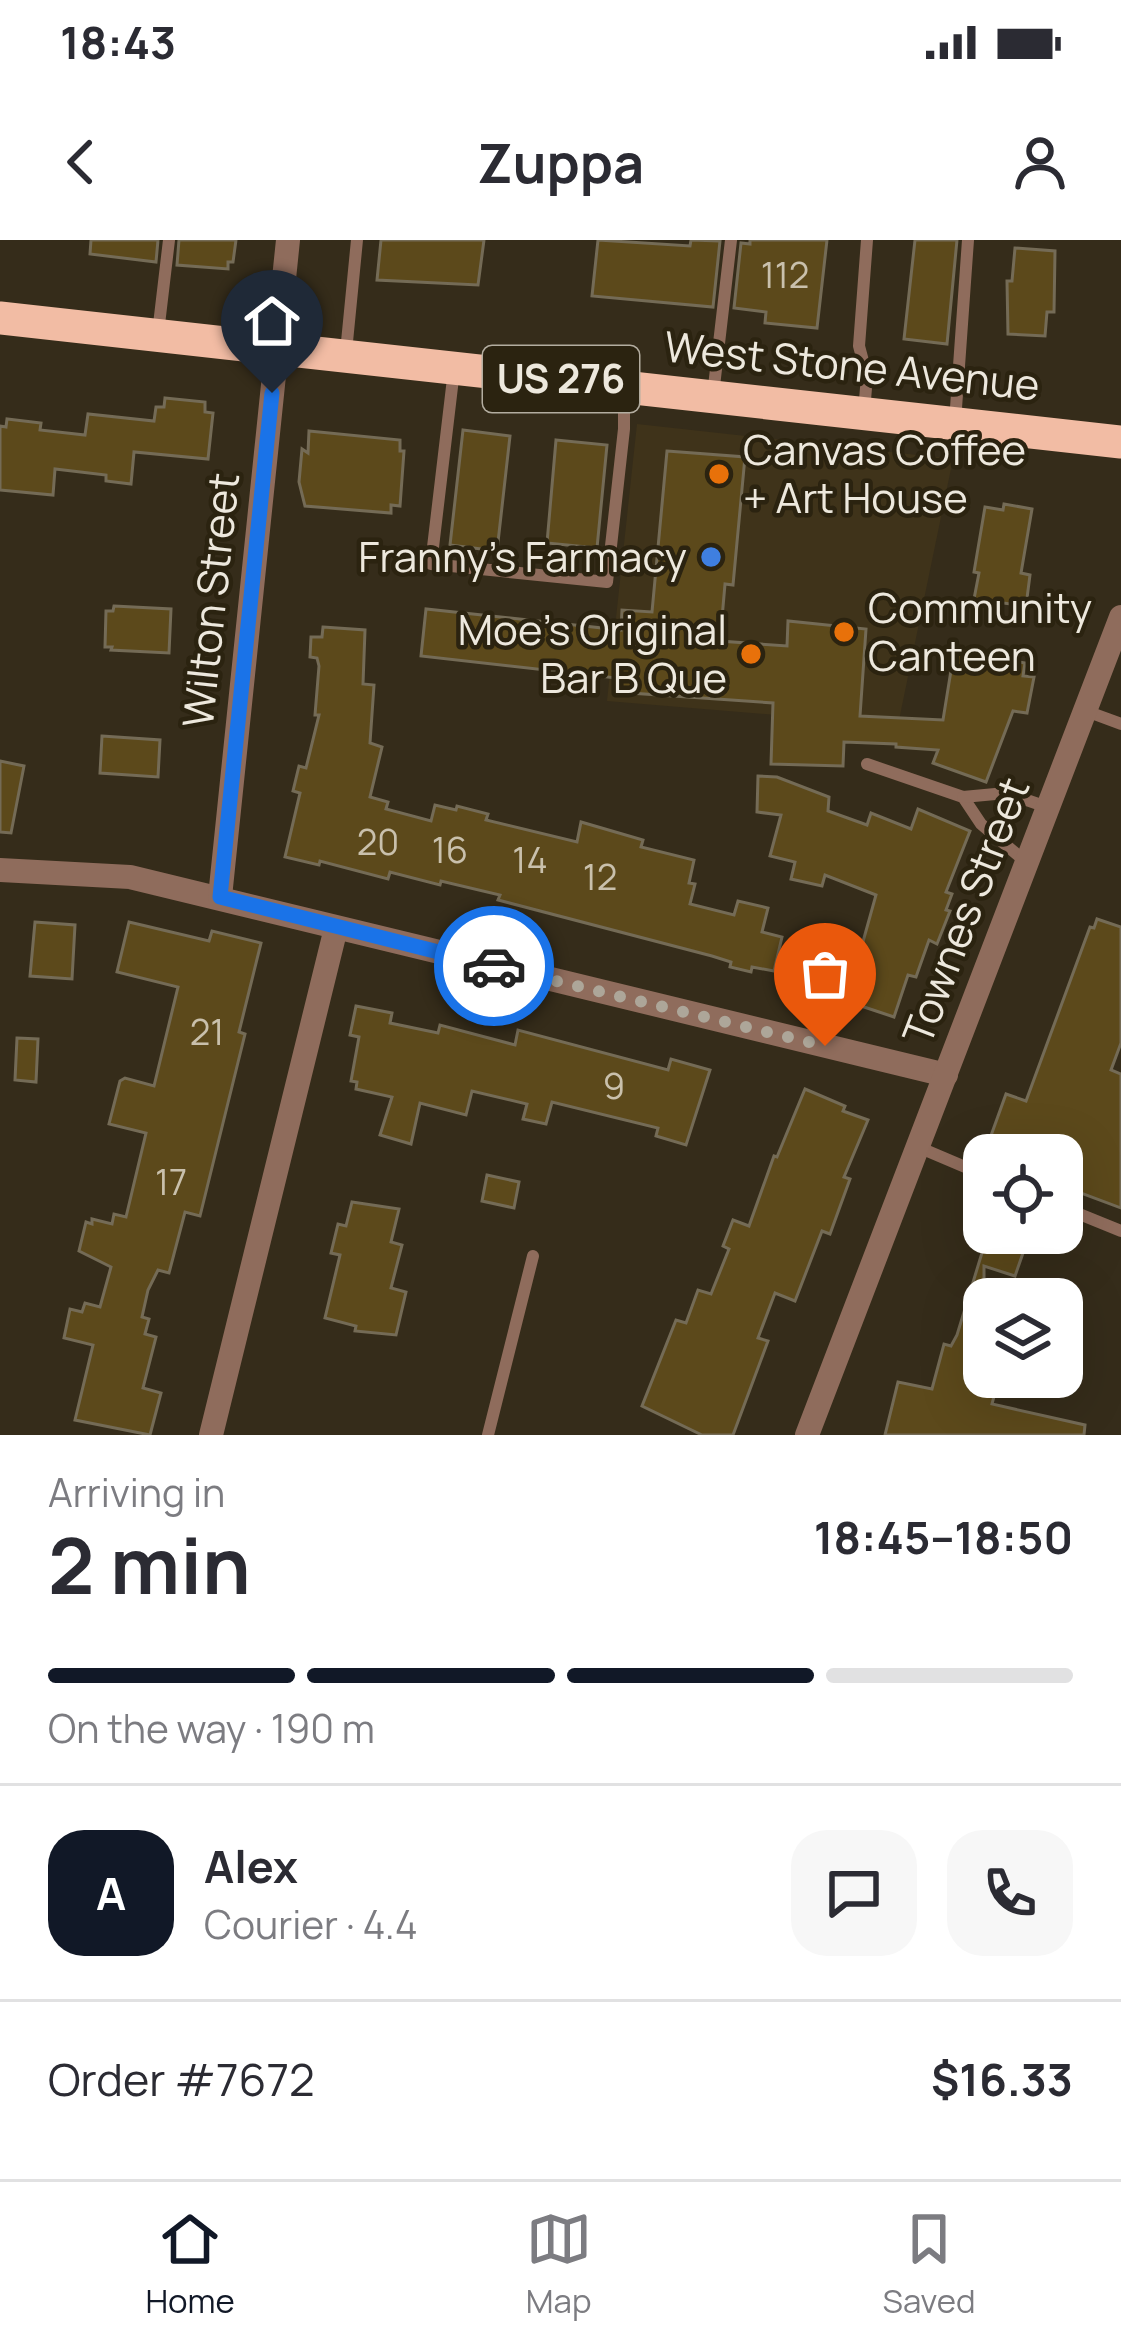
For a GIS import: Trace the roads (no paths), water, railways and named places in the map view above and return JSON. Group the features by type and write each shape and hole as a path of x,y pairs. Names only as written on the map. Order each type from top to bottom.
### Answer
{"highway":[{"name":"West Stone Avenue","path":"0,318 1121,442"}],"street":[{"name":"Wilton Street","path":"220,897 288,240"},
{"name":"Townes Street","path":"808,1435 1121,617"},
{"path":"0,869 130,877 946,1075"},
{"path":"211,1435 336,928"}],"lane":[{"path":"158,334 169,240"},
{"path":"346,355 357,240"},
{"path":"712,396 731,240"},
{"path":"864,413 867,376 859,346 867,240"},
{"path":"955,423 968,240"},
{"path":"454,368 431,564 607,582 624,430 624,386"},
{"path":"1084,711 1121,724"},
{"path":"867,764 963,797 1006,793 1047,808"},
{"path":"963,797 981,824 1026,862"},
{"path":"918,1147 963,1166"},
{"path":"1083,1216 1121,1231"},
{"path":"488,1435 533,1256"}],"place":[{"name":"Canvas Coffee + Art House","path":"719,474"},
{"name":"Franny's Farmacy","path":"711,557"},
{"name":"Community Canteen","path":"844,632"},
{"name":"Moe's Original Bar B Que","path":"751,654"}]}
